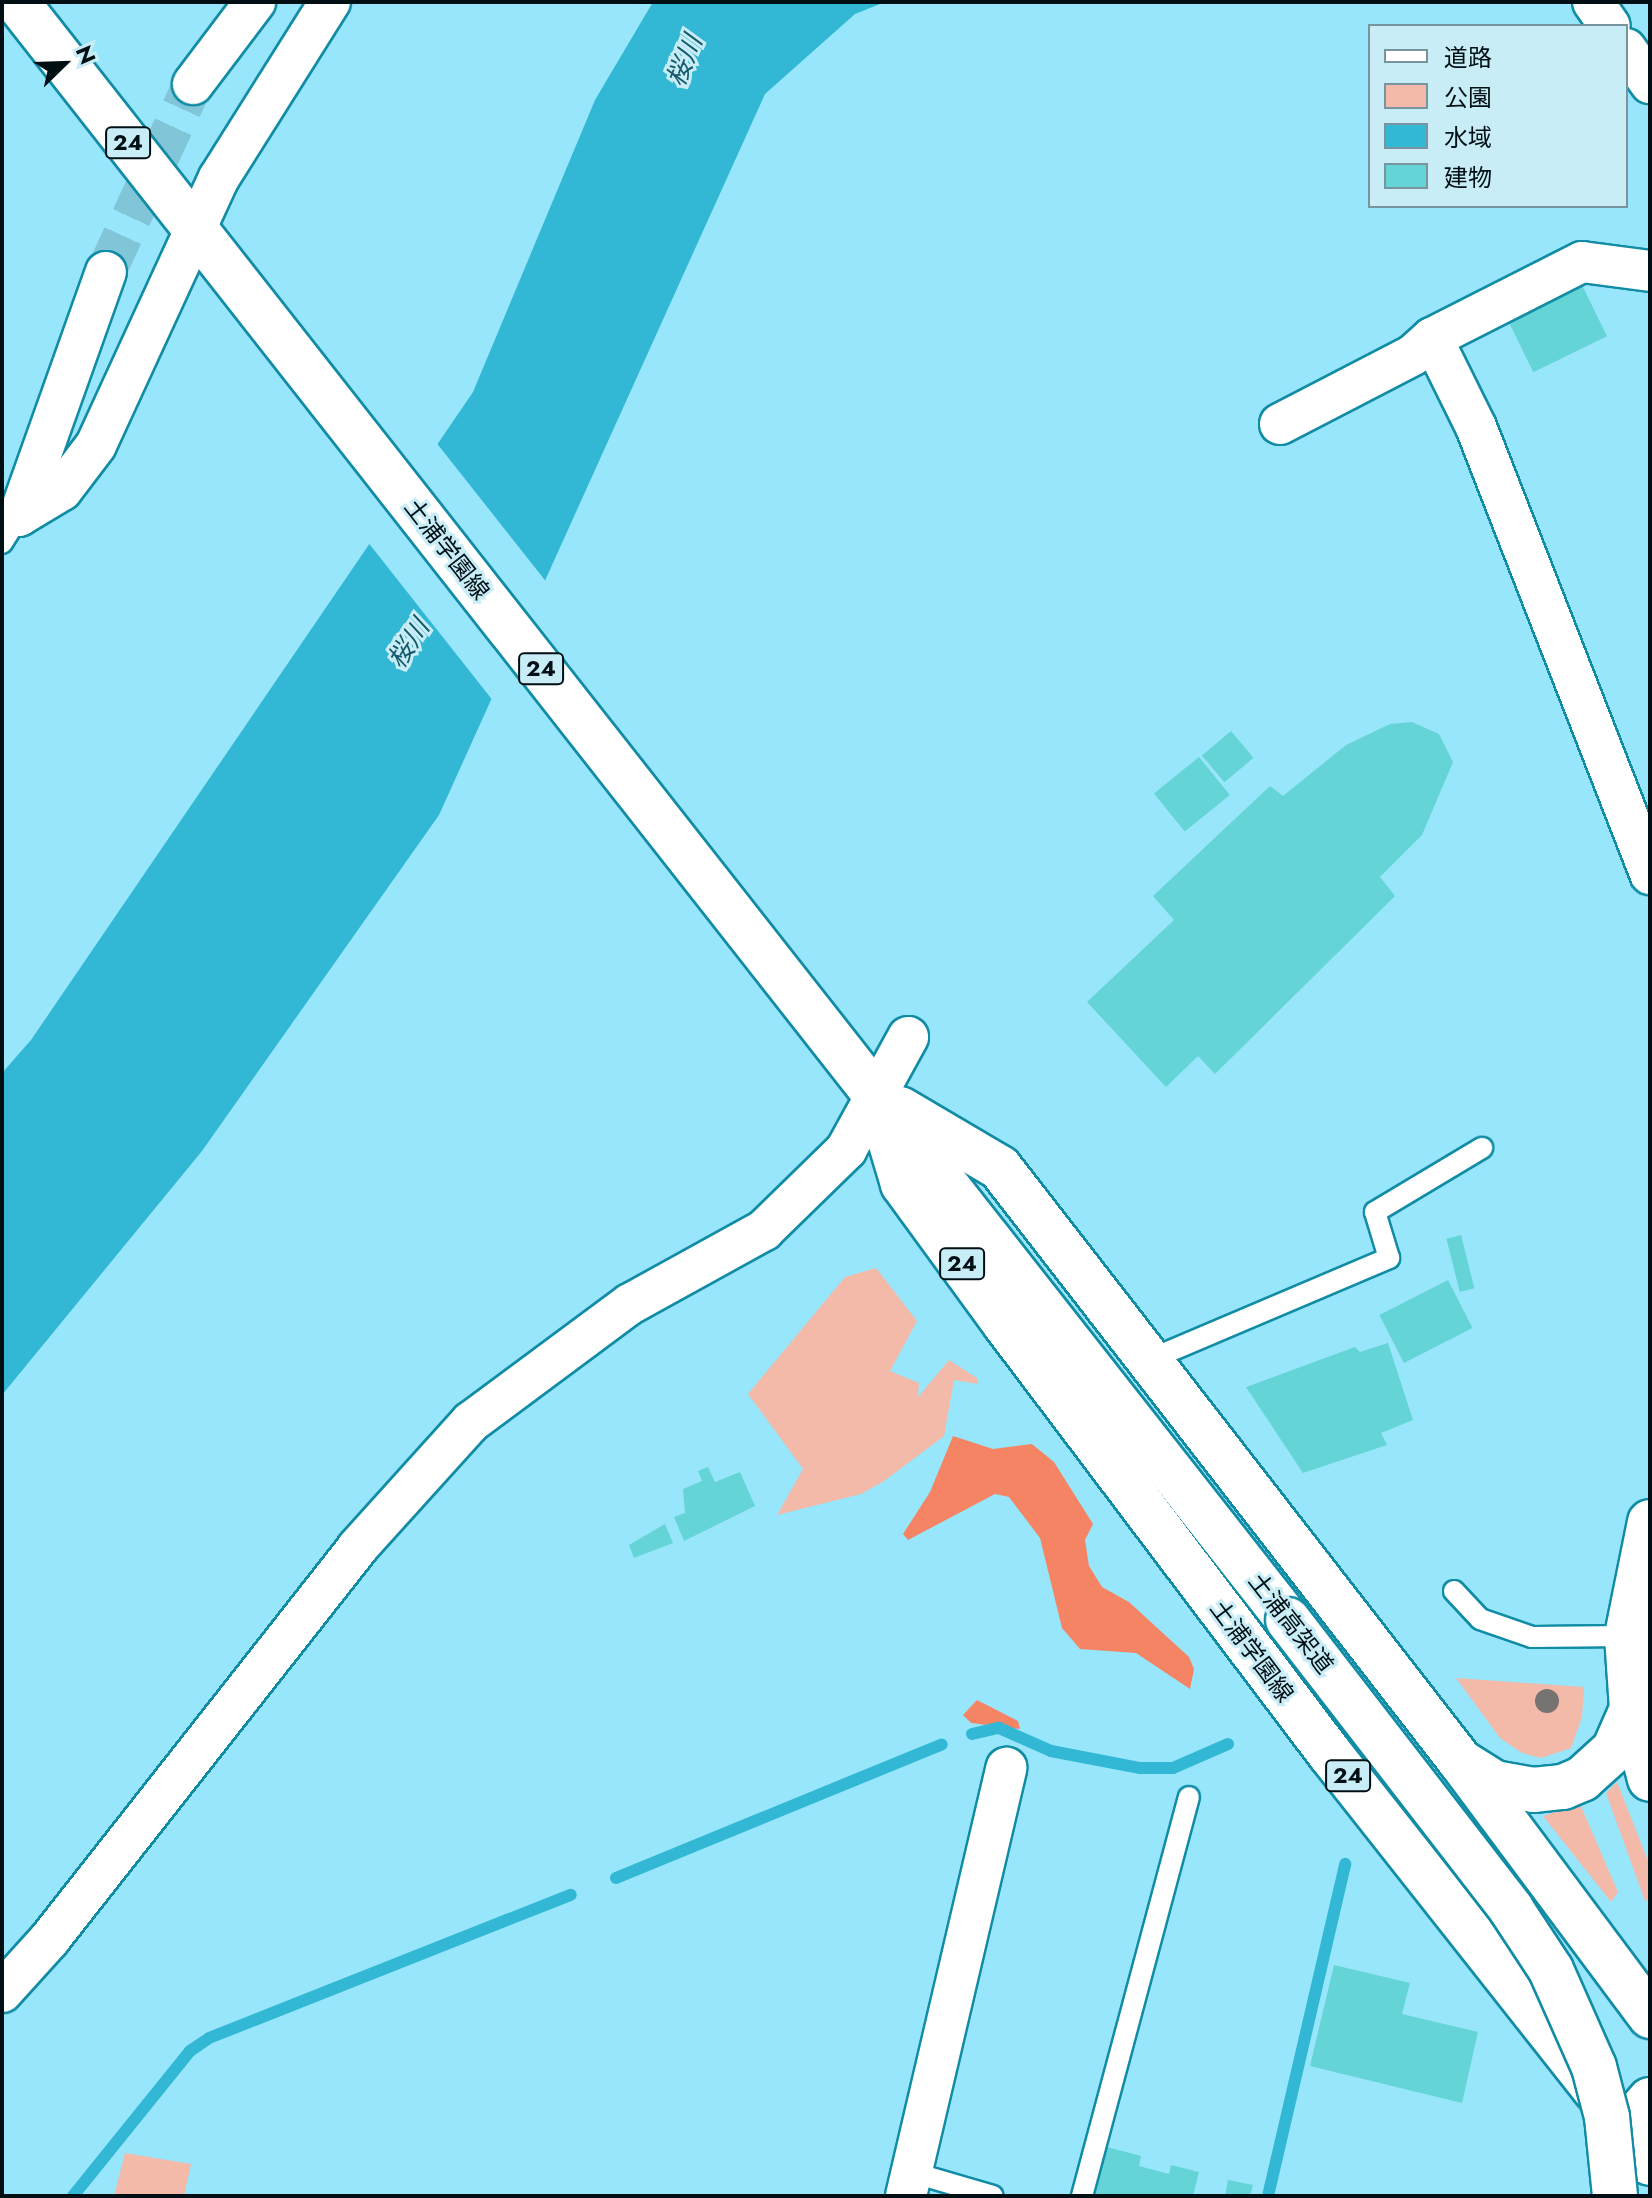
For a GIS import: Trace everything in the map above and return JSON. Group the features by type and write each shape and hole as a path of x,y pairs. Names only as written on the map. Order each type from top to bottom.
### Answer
{"main road":[{"name":"土浦学園線","path":"17,2 877,1096 1000,1168 1461,1762 1650,2016"},
{"name":"土浦学園線","path":"877,1096 903,1184 912,1197 1330,1754 1642,2131 1612,2196"},
{"name":"土浦高架道","path":"877,1096 1475,1861 1551,1970 1594,2067 1607,2117 1612,2196"},
{"path":"1650,1522 1627,1636 1632,1709 1650,1779"},
{"path":"1461,1762 1494,1783 1533,1790 1563,1787 1582,1779 1614,1750 1632,1709"}],"street":[{"path":"193,84 255,2"},
{"path":"11,530 62,490 96,445 167,282 197,231 219,178 330,2"},
{"path":"1593,2 1609,24"},
{"path":"1628,52 1650,83"},
{"path":"1280,424 1413,355 1432,338 1582,262 1650,271"},
{"path":"11,530 106,272"},
{"path":"1432,338 1476,427 1650,874"},
{"path":"2,1992 49,1940 357,1548 471,1422 630,1304 764,1230 846,1150 908,1037"},
{"path":"908,2184 1006,1768"}],"lane":[{"path":"1149,1360 1389,1258 1375,1212 1482,1148"},
{"path":"1454,1591 1480,1619 1532,1637 1627,1636"},
{"path":"1082,2196 1189,1797"},
{"path":"908,2184 993,2196"}],"green space":[{"path":"876,1268 917,1321 890,1371 919,1383 918,1397 949,1360 977,1378 978,1384 954,1380 944,1436 884,1481 861,1494 777,1515 803,1469 748,1394 845,1277"},
{"path":"1456,1678 1584,1687 1582,1717 1571,1748 1541,1758 1522,1753 1500,1738"},
{"path":"1617,1782 1650,1866 1650,1899 1645,1901 1606,1793"},
{"path":"1580,1804 1618,1892 1611,1902 1543,1816"},
{"path":"125,2153 191,2164 184,2196 114,2196"}],"shaded area":[{"path":"953,1436 993,1449 1032,1444 1054,1462 1093,1524 1085,1540 1089,1566 1102,1587 1129,1602 1189,1657 1194,1669 1190,1689 1136,1653 1080,1649 1062,1628 1040,1538 1009,1497 995,1494 908,1540 903,1534 930,1492"},
{"path":"977,1700 1018,1721 1020,1729 971,1723 963,1715"}],"water":[{"name":"桜川","path":"653,2 885,2 855,14 765,94 439,815 202,1151 2,1395 2,1073 31,1040 473,392 595,100"}],"pier":[{"path":"435,441 548,584 494,702 367,541"}],"building":[{"path":"1582,285 1607,336 1533,372 1508,321"},
{"path":"1412,722 1439,734 1453,762 1422,835 1380,877 1395,896 1215,1074 1198,1056 1166,1087 1087,1002 1174,920 1153,896 1270,786 1283,796 1346,745 1390,724"},
{"path":"1231,731 1253,758 1224,782 1202,755"},
{"path":"1199,757 1230,795 1185,832 1154,794"},
{"path":"1461,1235 1474,1288 1460,1292 1446,1239"},
{"path":"1448,1280 1473,1328 1404,1363 1379,1315"},
{"path":"1388,1343 1413,1420 1381,1433 1387,1445 1303,1473 1246,1387 1355,1347 1360,1352"},
{"path":"708,1467 715,1482 740,1472 755,1506 684,1541 674,1517 685,1513 683,1489 702,1481 698,1471"},
{"path":"665,1524 673,1543 634,1558 629,1545"},
{"path":"1334,1965 1410,1983 1402,2014 1478,2032 1462,2103 1310,2066"},
{"path":"1107,2147 1141,2156 1139,2166 1169,2174 1171,2165 1199,2172 1193,2196 1094,2196"},
{"path":"1228,2180 1253,2185 1250,2196 1225,2196"}],"waterway":[{"path":"972,1734 999,1728 1051,1751 1140,1768 1173,1768 1228,1744"},
{"path":"616,1878 942,1744"},
{"path":"1268,2196 1345,1864"},
{"path":"73,2196 190,2051 209,2038 571,1895"}],"tunnel":[{"path":"106,272 193,84"}]}
